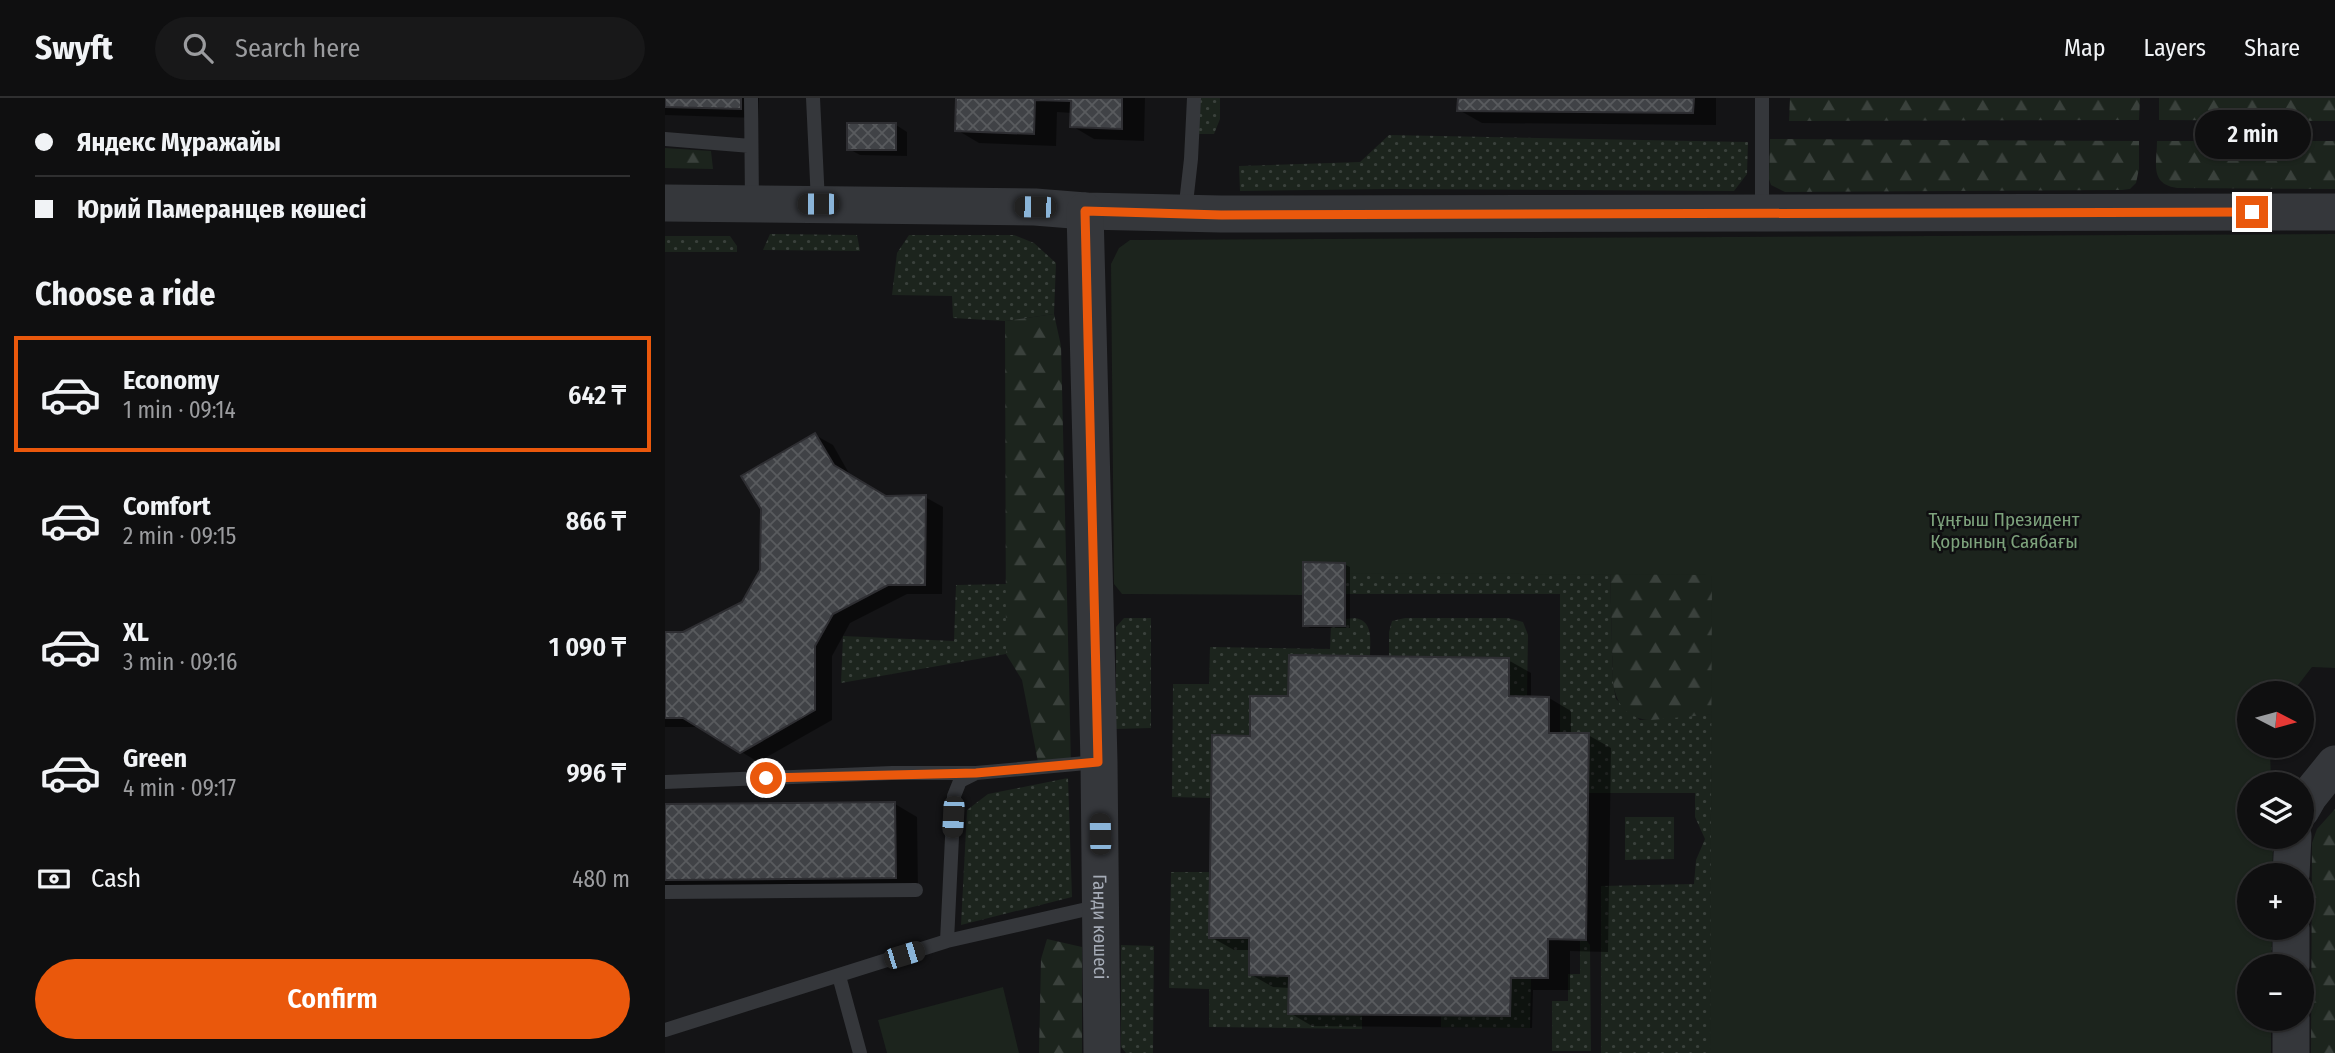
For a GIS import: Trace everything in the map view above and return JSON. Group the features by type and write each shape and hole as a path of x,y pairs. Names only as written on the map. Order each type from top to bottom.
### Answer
{"street":[{"path":"665,203 1035,207 1185,214 2335,212"},
{"name":"Ганди көшесі","path":"1085,211 1102,1053"},
{"path":"2314,790 2335,764"},
{"path":"2291,1031 2291,1053"}],"lane":[{"path":"751,98 752,204"},
{"path":"813,98 818,204"},
{"path":"1185,214 1194,98"},
{"path":"1762,98 1762,213"},
{"path":"665,139 751,146"},
{"path":"665,782 892,773 976,773 1098,762"},
{"path":"947,941 954,796 960,782 976,773"},
{"path":"665,891 916,890"},
{"path":"665,1030 947,941 1101,905"},
{"path":"839,976 860,1053"}],"green space":[{"path":"1200,98 1220,98 1220,119 1214,134 1198,134"},
{"path":"1790,98 2140,98 2139,120 1789,121"},
{"path":"2159,98 2335,98 2335,121 2159,120"},
{"path":"1389,135 1748,142 1747,174 1734,191 1240,191 1239,166 1360,162"},
{"path":"1770,139 2139,141 2139,169 2136,183 2130,189 2122,190 1785,192 1771,185 1769,179"},
{"path":"2157,141 2335,141 2335,189 2177,188 2168,186 2158,177"},
{"path":"665,148 711,151 713,169 665,168"},
{"path":"770,234 857,235 860,251 763,250"},
{"name":"Тұңғыш Президент Қорының Саябағы","path":"2335,234 2335,668 2312,667 2301,681 2237,681 2237,758 2270,758 2271,772 2237,772 2237,849 2273,849 2272,863 2237,863 2237,940 2272,940 2271,954 2237,954 2237,1031 2271,1031 2271,1053 1710,1053 1712,575 1345,573 1344,563 1304,562 1303,595 1122,594 1114,584 1111,264 1119,248 1130,240"},
{"path":"909,235 1014,235 1034,243 1056,263 1054,314 1005,321 953,318 952,296 892,295 897,253"},
{"path":"665,236 730,236 737,246 737,252 665,252"},
{"path":"1054,314 1061,346 1071,764 1039,767 1022,680 1006,654 1005,321"},
{"path":"1610,568 1613,683 1616,699 1640,720 1760,710 2206,846 2237,842 2237,849 2273,849 2272,863 2237,863 2237,940 2272,940 2271,954 2237,954 2237,1031 2271,1031 2271,1053 1601,1053 1601,886 1694,884 1696,860 1705,839 1695,817 1695,793 1588,793 1560,733 1560,594 1345,594 1345,569"},
{"path":"1610,568 1758,568 1760,710 1651,720 1635,717 1624,710 1613,683"},
{"path":"1007,584 1006,654 841,683 843,636 954,641 956,585"},
{"path":"1124,618 1151,618 1151,728 1116,729 1116,627"},
{"path":"1355,618 1368,627 1370,656 1288,696 1250,696 1250,736 1212,735 1211,798 1172,797 1173,684 1209,684 1210,647 1330,649 1331,626 1345,626 1345,619"},
{"path":"1405,618 1508,618 1523,622 1528,635 1527,696 1509,696 1509,658 1389,657 1392,621"},
{"path":"1068,778 1072,897 961,925 967,810 988,794"},
{"path":"2335,809 2335,1053 2311,1053 2311,1031 2314,1031 2312,849 2317,829"},
{"path":"1625,817 1674,817 1674,859 1625,860"},
{"path":"1171,872 1210,872 1209,938 1249,938 1249,975 1289,976 1288,1014 1362,1014 1362,1029 1209,1027 1209,989 1169,988"},
{"path":"1047,939 1082,947 1082,1053 1039,1053 1041,959"},
{"path":"1580,940 1586,940 1590,945 1591,1051 1552,1051 1552,1001 1568,1001 1568,974 1580,974"},
{"path":"1121,945 1154,946 1153,1053 1126,1053 1121,1047"},
{"path":"1511,978 1531,978 1530,1028 1441,1027 1441,1016 1510,1016"},
{"path":"1003,987 1019,1053 887,1053 878,1020"}],"building":[{"path":"665,98 741,98 741,109 665,107"},
{"path":"956,98 1122,98 1122,129 1070,127 1071,101 1035,100 1034,134 955,131"},
{"path":"1458,98 1694,98 1693,113 1457,111"},
{"path":"847,123 896,123 896,150 847,150"},
{"path":"815,433 834,465 886,496 926,495 925,585 888,585 833,614 815,646 815,710 740,753 683,718 665,718 665,632 683,632 742,602 760,570 761,509 741,476"},
{"path":"1303,562 1345,563 1345,626 1303,626"},
{"path":"1289,655 1509,658 1509,696 1549,697 1549,733 1589,733 1586,940 1548,939 1548,978 1511,978 1510,1016 1288,1014 1289,976 1249,975 1249,938 1209,938 1212,735 1250,736 1250,696 1288,696"},
{"path":"895,802 896,878 665,880 665,804"}],"route":[{"path":"766,778 976,773 1098,762 1085,211 1221,215 2252,212"}]}
